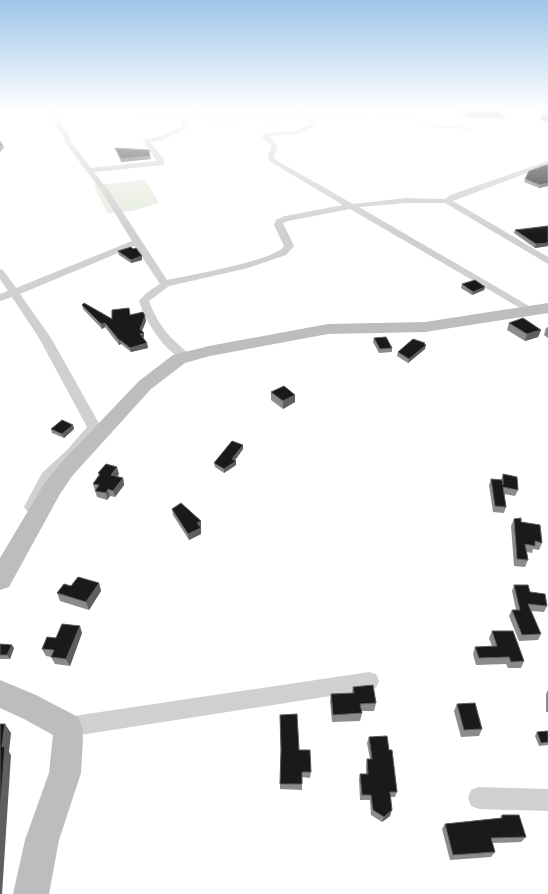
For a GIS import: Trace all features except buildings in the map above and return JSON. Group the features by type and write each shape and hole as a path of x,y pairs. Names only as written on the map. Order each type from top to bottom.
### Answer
{"street":[{"path":"75,151 90,170 166,284"},
{"path":"90,170 160,163 161,161 153,151"},
{"path":"273,151 271,156 273,161 466,271 540,309"},
{"path":"447,201 453,197 484,188 548,163"},
{"path":"186,356 160,332 148,313 144,301 166,284 246,266 283,253 289,246 278,225 281,221 350,206 407,199 422,198 447,201 548,261"},
{"path":"0,298 138,242"},
{"path":"0,272 45,338 94,427 72,453 47,477 32,507 32,523"},
{"path":"0,580 52,489 66,470 145,385 164,370 186,356 328,329 431,326 540,309"},
{"path":"0,694 18,700 48,715 67,727 369,681"},
{"path":"31,894 42,840 65,773 68,739 67,727"},
{"path":"479,798 548,800"}],"shaded area":[{"path":"145,180 159,203 132,211 107,213 94,185"}]}
